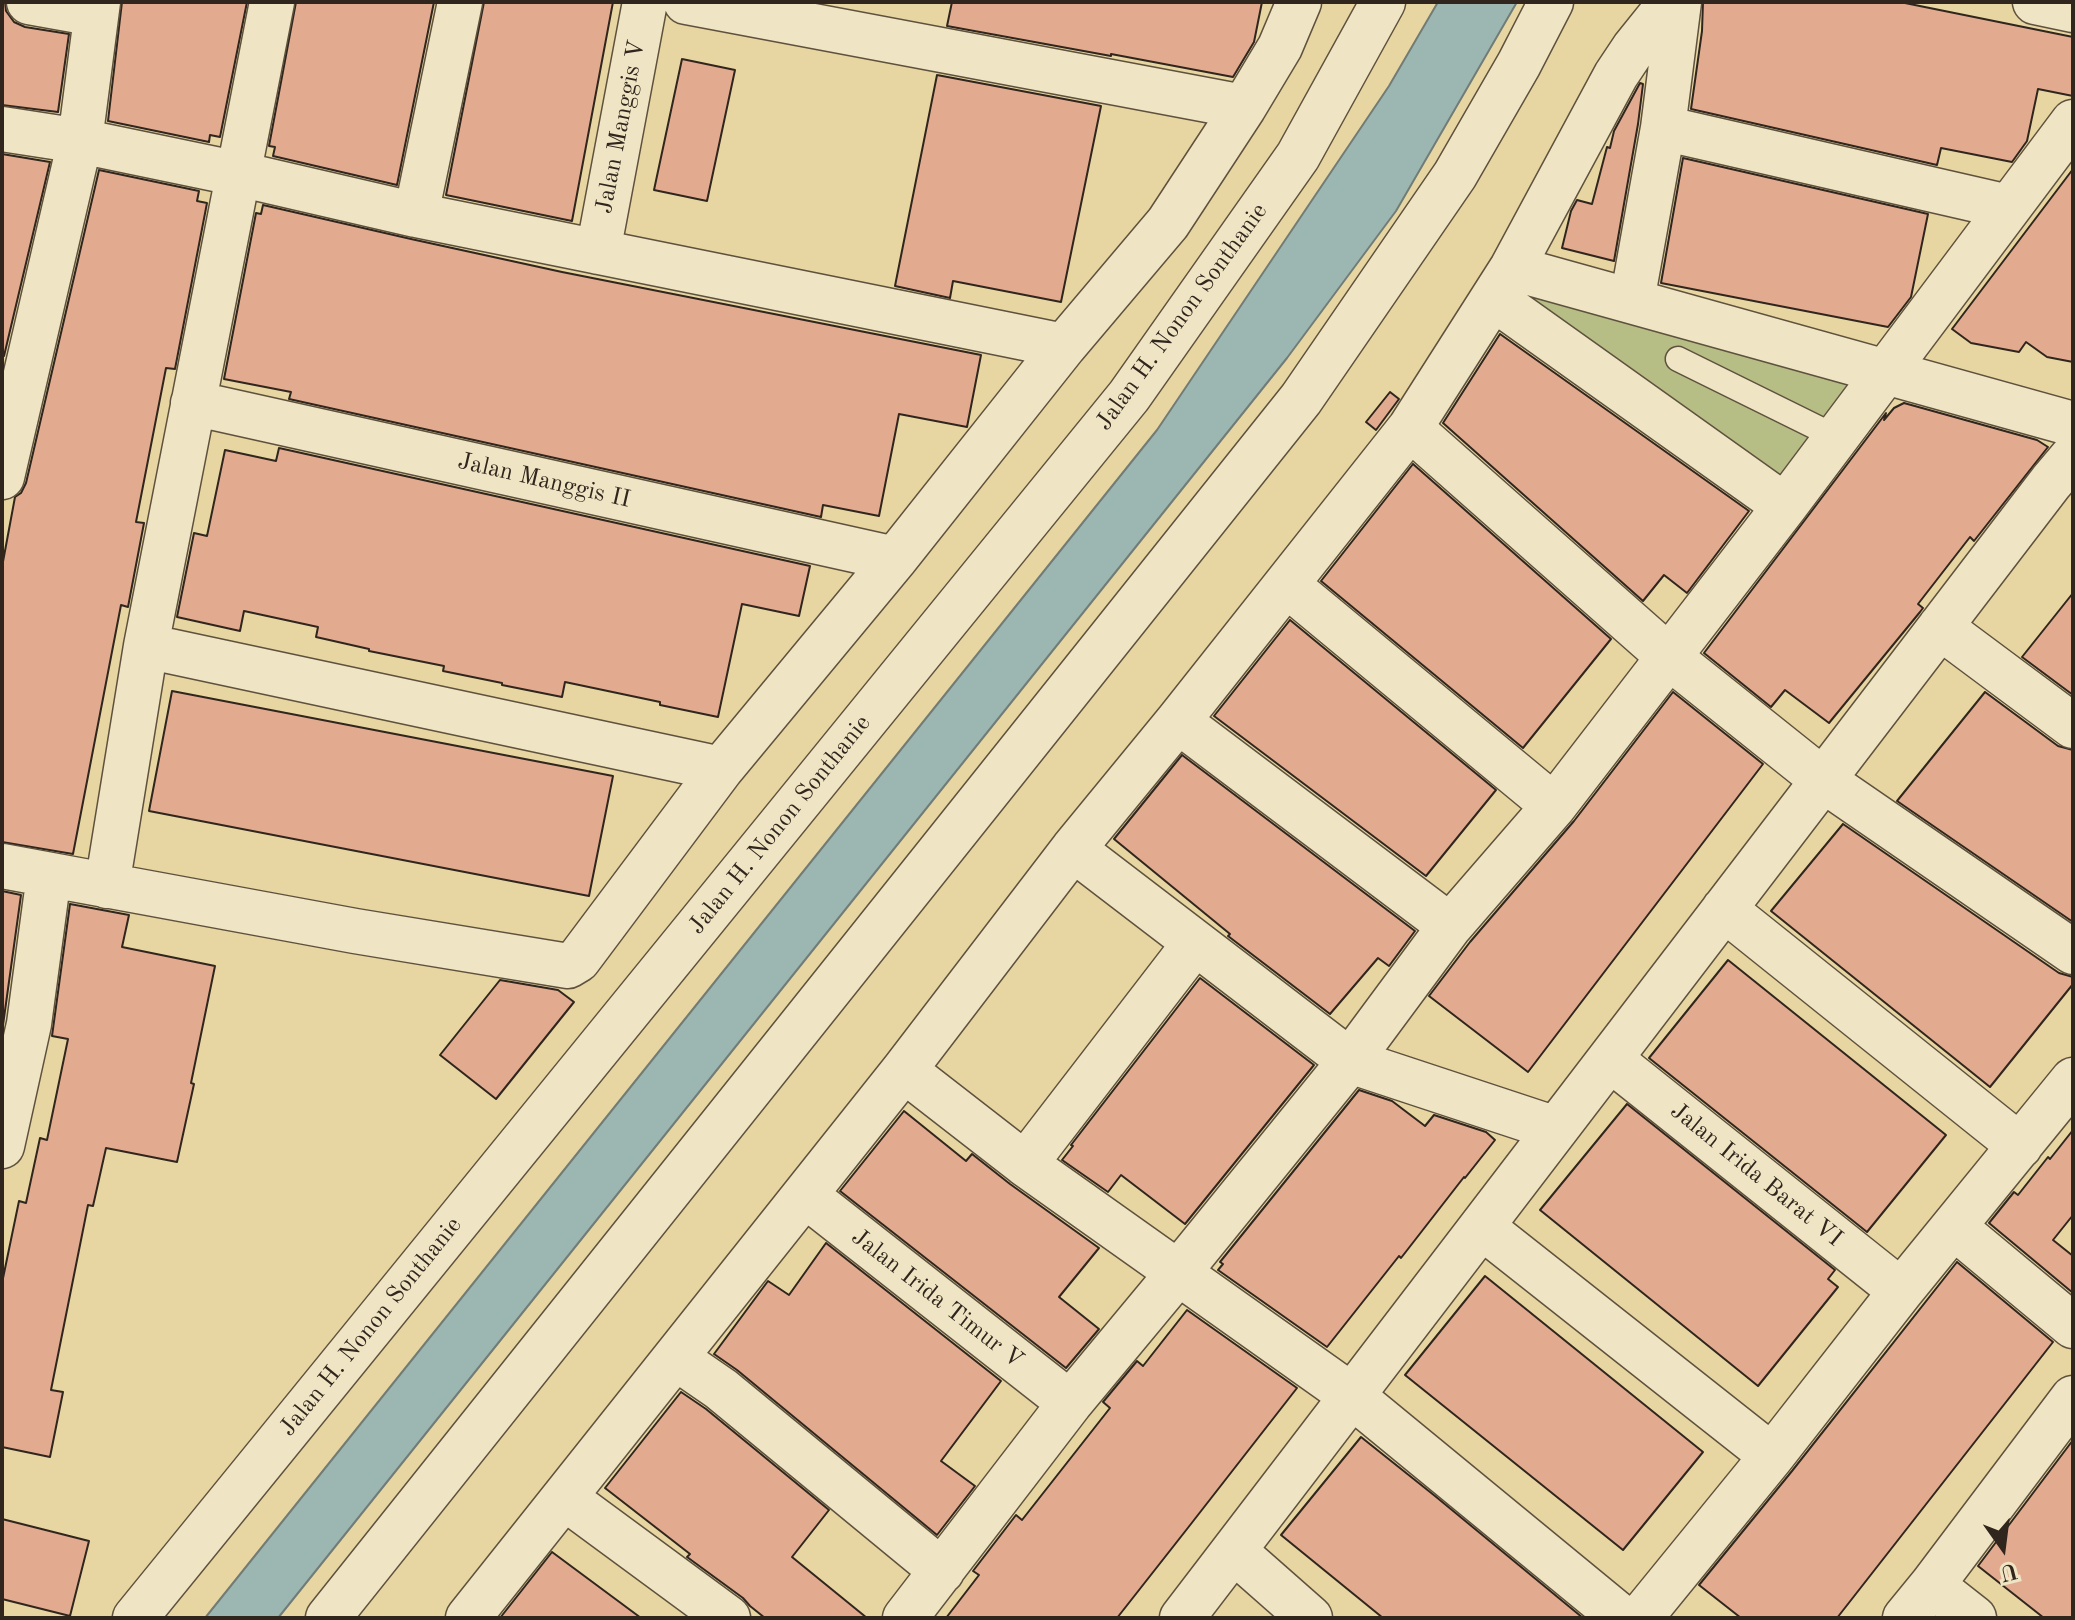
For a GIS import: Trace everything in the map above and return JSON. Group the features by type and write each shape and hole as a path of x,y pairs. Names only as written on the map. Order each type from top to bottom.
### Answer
{"street":[{"path":"2,477 80,141 97,8 29,2"},
{"path":"107,886 146,646 272,2"},
{"path":"416,215 460,2"},
{"name":"Jalan Manggis V","path":"598,252 645,2"},
{"path":"686,2 1244,107"},
{"path":"2,866 355,931 568,966 578,960 721,769 895,559 1064,346 1168,223 1280,47 1299,2"},
{"name":"Jalan H. Nonon Sonthanie","path":"135,1618 1129,396 1298,156 1383,2"},
{"path":"328,1618 1301,399 1455,175 1551,2"},
{"path":"468,1618 904,1070 1073,849 1410,428 1502,283 1616,75 1671,2"},
{"path":"1632,301 1663,128 1679,2"},
{"path":"2035,2 2073,10"},
{"path":"905,1618 1070,1403 1350,1061 1450,926 1554,806 1785,506 2073,122"},
{"path":"1663,128 2008,207"},
{"path":"2,129 80,141 416,215 1064,346"},
{"path":"1502,283 1632,301 2073,424"},
{"path":"1502,283 1785,506"},
{"name":"Jalan Manggis II","path":"193,403 895,559"},
{"path":"1410,428 1669,657 1823,780 2073,952"},
{"path":"1182,1618 1940,627 2066,479"},
{"path":"1287,585 1554,806"},
{"path":"1940,627 2073,726"},
{"path":"146,646 721,769"},
{"path":"1178,721 1450,926"},
{"path":"1073,849 1350,1061 1556,1129"},
{"path":"2,1146 16,1022 49,875"},
{"path":"1724,909 2020,1146"},
{"path":"1025,1164 1195,943"},
{"name":"Jalan Irida Barat VI","path":"1610,1059 1901,1291"},
{"path":"904,1070 1025,1164 1352,1396 1622,1618"},
{"path":"1640,1618 2073,1080"},
{"name":"Jalan Irida Timur V","path":"805,1195 1070,1403"},
{"path":"1482,1227 1772,1456"},
{"path":"1954,1227 2073,1326"},
{"path":"676,1358 721,1389 942,1571"},
{"path":"1974,1618 1919,1602 2068,1414"},
{"path":"565,1498 728,1618"},
{"path":"1234,1551 1310,1618"}],"lane":[{"path":"1678,359 1836,437"}],"green space":[{"path":"1512,268 1885,371 1785,506 1493,298"}],"water":[{"path":"1438,2 1517,2 1396,211 1287,358 278,1618 205,1618 1157,430 1389,86"}],"building":[{"path":"2,2 5,2 6,11 14,22 25,27 69,34 58,112 2,105"},
{"path":"122,2 247,2 220,137 210,135 209,142 108,121"},
{"path":"296,2 434,2 397,185 273,156 275,147 269,146"},
{"path":"484,2 613,2 572,221 446,195"},
{"path":"952,2 1262,2 1254,42 1233,77 947,26"},
{"path":"1703,2 1900,2 2073,37 2073,96 2038,89 2027,141 2012,162 1941,148 1937,165 1691,109"},
{"path":"682,59 735,70 707,201 654,190"},
{"path":"937,75 1101,106 1061,302 953,281 950,298 895,286"},
{"path":"1640,83 1643,84 1638,124 1614,261 1562,248 1571,211 1577,200 1592,204 1607,147 1610,148 1614,131"},
{"path":"2,154 50,162 4,356 2,356"},
{"path":"1683,158 1928,214 1911,297 1888,327 1661,283"},
{"path":"2073,169 2073,362 2047,357 2026,342 2019,352 1971,343 1952,329"},
{"path":"99,170 199,191 197,201 207,203 175,369 166,368 136,522 144,523 128,607 121,605 73,854 2,842 2,567 15,497 26,483"},
{"path":"263,205 562,272 981,355 967,427 899,414 879,516 823,505 821,517 289,399 291,392 224,379 256,213 261,214"},
{"path":"1500,334 1749,511 1687,593 1664,575 1643,601 1443,423"},
{"path":"1390,392 1399,399 1376,430 1366,422"},
{"path":"1904,403 2037,440 2048,447 1974,541 1970,537 1918,604 1923,608 1920,612 1829,723 1785,690 1771,707 1704,653 1886,413 1884,420 1894,408"},
{"path":"279,448 810,566 799,616 742,604 718,717 565,682 562,697 502,685 443,671 444,666 316,637 318,627 244,611 240,631 177,617 194,533 207,536 225,450 276,461"},
{"path":"1413,464 1611,639 1523,748 1321,581"},
{"path":"2073,593 2073,695 2022,657"},
{"path":"1290,620 1496,790 1426,876 1214,716"},
{"path":"172,691 613,776 589,896 149,811"},
{"path":"1673,692 1763,764 1528,1072 1429,996 1470,942 1574,821"},
{"path":"1985,692 2058,746 2073,750 2073,922 1897,801"},
{"path":"1182,755 1415,931 1389,966 1378,958 1330,1014 1228,936 1230,934 1114,839"},
{"path":"1843,824 2059,973 2073,977 2073,984 1990,1087 1771,911"},
{"path":"2,891 21,895 3,1025 2,1025"},
{"path":"70,904 129,915 122,947 215,966 177,1162 106,1148 93,1206 88,1205 51,1390 63,1392 50,1457 2,1447 2,1283 19,1201 26,1203 40,1138 47,1140 68,1039 52,1036"},
{"path":"1728,960 1946,1135 1867,1232 1649,1058"},
{"path":"1200,978 1314,1065 1185,1224 1121,1175 1108,1192 1062,1160"},
{"path":"500,980 558,990 574,1002 496,1099 440,1055"},
{"path":"1359,1090 1392,1101 1425,1126 1434,1115 1486,1132 1495,1140 1327,1347 1218,1270 1223,1264 1220,1262"},
{"path":"1627,1104 1835,1270 1828,1279 1838,1287 1758,1386 1540,1210"},
{"path":"904,1111 966,1161 972,1154 1099,1248 1059,1297 1099,1329 1066,1368 840,1191"},
{"path":"2073,1130 2073,1215 2053,1240 2073,1256 2073,1293 1989,1223 2014,1192 2018,1195"},
{"path":"826,1243 1001,1381 941,1461 975,1486 937,1535 714,1354 768,1281 789,1295"},
{"path":"1957,1262 2053,1342 1837,1618 1741,1618 1699,1585"},
{"path":"1485,1276 1703,1452 1623,1550 1405,1375"},
{"path":"1187,1310 1297,1388 1187,1529 1117,1618 946,1618 979,1575 973,1571 1016,1515 1022,1520 1110,1408 1103,1402 1137,1361 1143,1366"},
{"path":"681,1392 829,1510 792,1557 867,1618 765,1618 605,1488"},
{"path":"1361,1437 1583,1618 1383,1618 1281,1535"},
{"path":"2073,1440 2073,1618 2044,1618 1978,1566"},
{"path":"2,1519 89,1541 70,1616 2,1599"},
{"path":"552,1552 641,1618 500,1618"}]}
